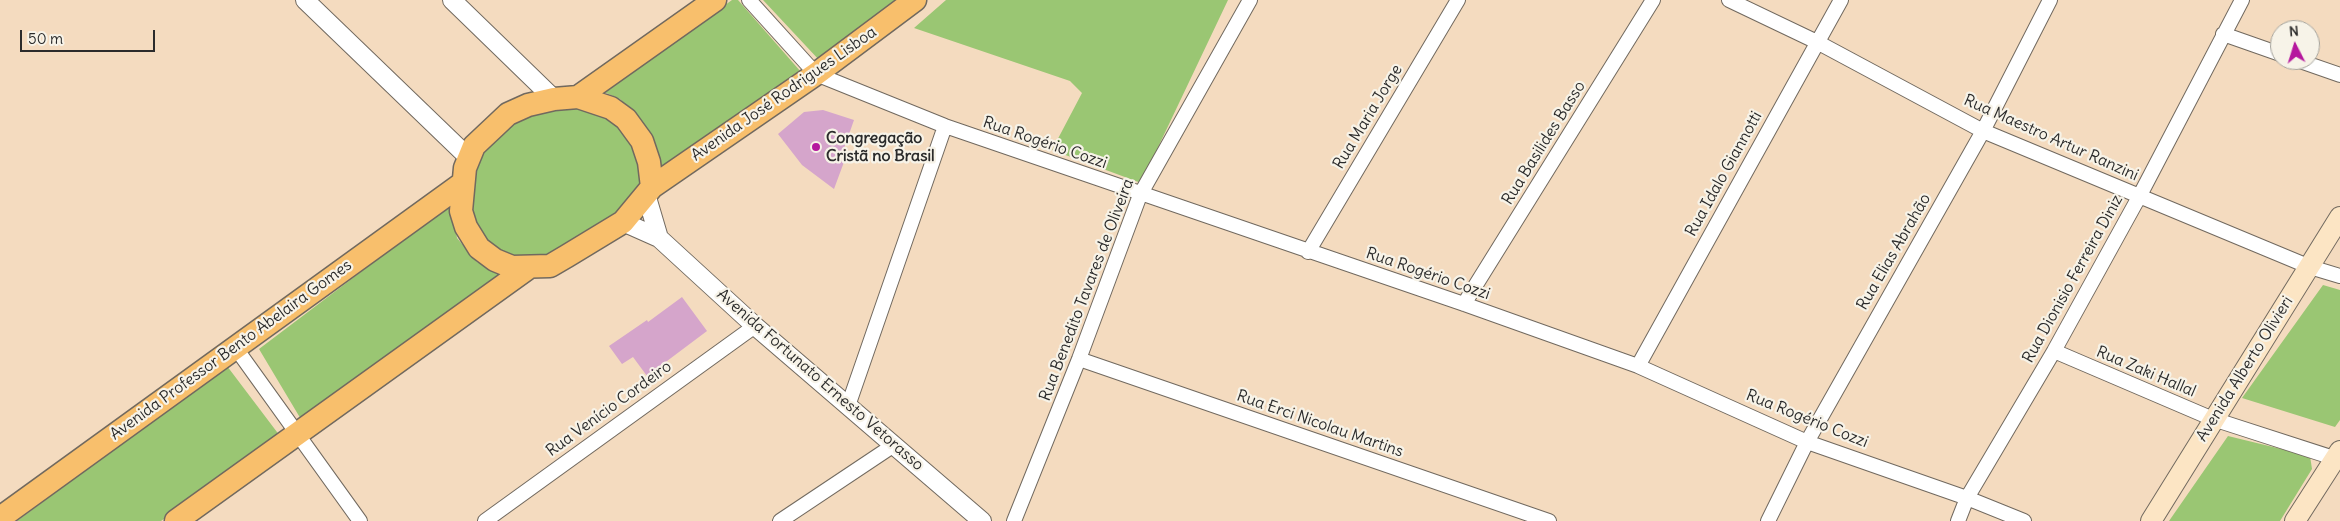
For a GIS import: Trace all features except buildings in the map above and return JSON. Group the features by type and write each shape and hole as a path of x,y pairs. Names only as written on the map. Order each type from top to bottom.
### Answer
{"main road":[{"path":"578,97 715,0"},
{"name":"Avenida José Rodrigues Lisboa","path":"649,191 816,74 915,0"},
{"path":"578,97 611,108 626,120 642,141 649,162 649,191 623,222 550,266 512,267 495,260 479,248 466,227 461,211 463,183 469,158 474,146 508,114 528,105 554,99 578,97"},
{"name":"Avenida Professor Bento Abelaira Gomes","path":"0,518 463,183"},
{"name":"Avenida Alberto Olivieri","path":"2151,521 2340,217"},
{"path":"176,521 528,268"},
{"path":"2295,521 2338,456"}],"street":[{"path":"305,0 469,158"},
{"path":"452,0 554,99"},
{"path":"749,0 816,74"},
{"name":"Rua Benedito Tavares de Oliveira","path":"1014,521 1079,359 1140,194 1250,0"},
{"name":"Rua Maria Jorge","path":"1308,252 1458,0"},
{"name":"Rua Basilides Basso","path":"1464,304 1653,0"},
{"name":"Rua Maestro Artur Ranzini","path":"1729,0 1818,42 1984,131 2310,267 2340,276"},
{"name":"Rua Idalo Giannotti","path":"1638,366 1841,0"},
{"name":"Rua Elias Abrahão","path":"1768,521 1807,442 1984,131 2050,0"},
{"name":"Rua Dionisio Ferreira Diniz","path":"1958,521 1967,498 2054,351 2139,196 2242,0"},
{"path":"2223,34 2270,50"},
{"path":"2320,68 2340,75"},
{"name":"Rua Rogério Cozzi","path":"816,74 946,126 1308,252 1464,304 1638,366 1807,442 1967,498 2024,521"},
{"path":"848,406 946,126"},
{"path":"649,191 659,238"},
{"name":"Avenida Fortunato Ernesto Vetorasso","path":"623,222 659,238 755,326 982,521"},
{"name":"Rua Venício Cordeiro","path":"485,521 755,326"},
{"path":"235,348 360,521"},
{"name":"Rua Zaki Hallal","path":"2054,351 2213,419 2338,456"},
{"name":"Rua Erci Nicolau Martins","path":"1079,359 1549,521"},
{"path":"780,521 894,445"}],"green space":[{"path":"732,0 738,0 801,72 659,174 635,113 620,99 604,92"},
{"path":"763,0 904,0 820,61"},
{"path":"946,0 1228,0 1141,183 1052,150 1082,93 1070,81 914,28"},
{"path":"576,107 607,117 620,126 635,146 642,185 616,214 546,257 529,261 497,254 474,225 470,187 481,151 495,134 532,113"},
{"path":"452,203 457,238 477,262 505,275 302,421 259,349"},
{"path":"2323,285 2340,290 2340,420 2335,427 2242,398"},
{"path":"227,366 280,436 161,521 17,521"},
{"path":"2228,436 2310,456 2312,469 2280,521 2169,521"}],"place":[{"name":"Congregação Cristã no Brasil","path":"816,147"}]}
